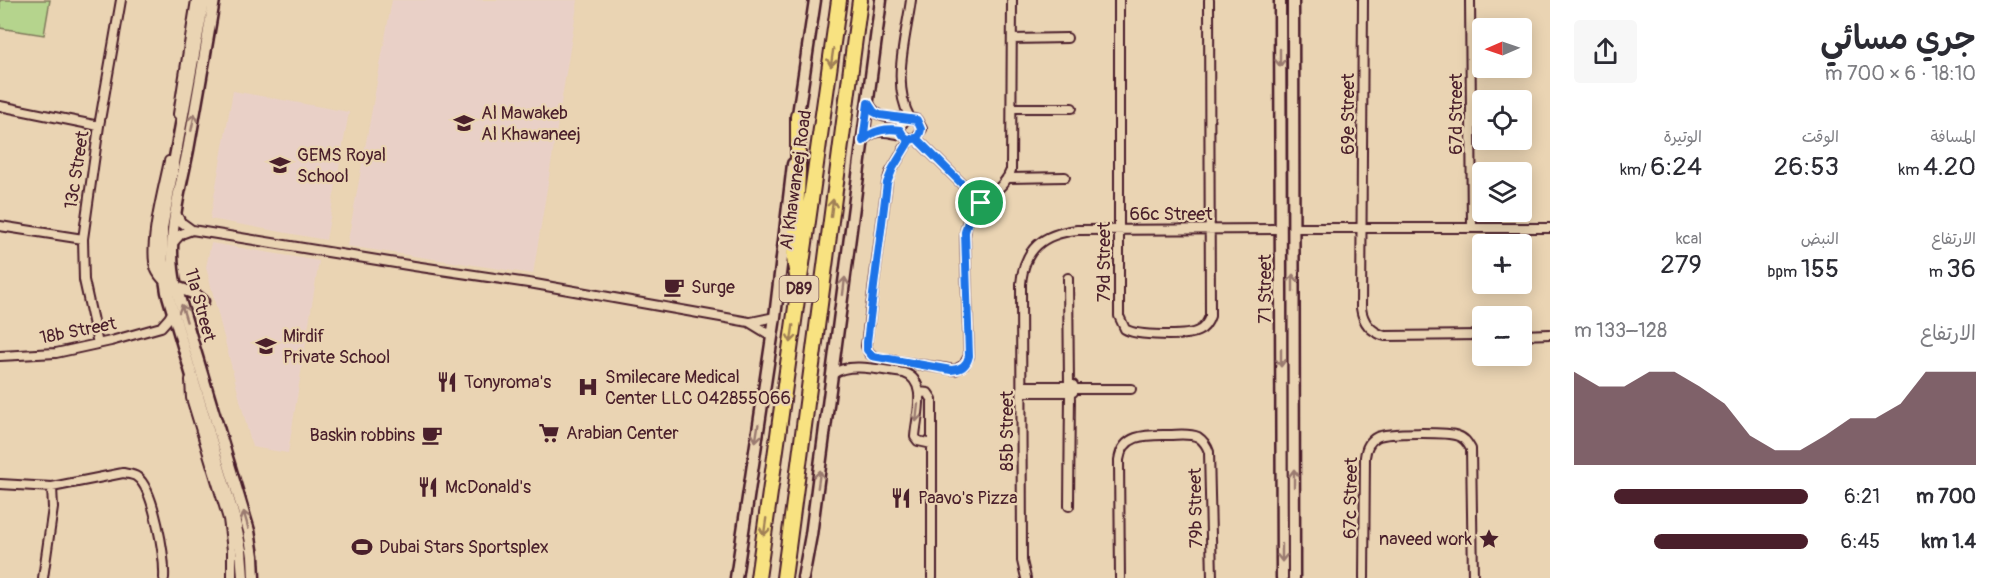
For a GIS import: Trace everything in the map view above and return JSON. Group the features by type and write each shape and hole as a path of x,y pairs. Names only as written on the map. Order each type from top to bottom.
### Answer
{"highway":[{"name":"Al Khawaneej Road","path":"758,578 839,0"},
{"name":"D89","path":"784,578 860,0"},
{"path":"798,116 794,258 800,281"}],"street":[{"name":"13c Street","path":"98,344 84,280 83,239 99,126 121,0"},
{"path":"165,282 155,268 155,236 175,134 196,0"},
{"name":"11a Street","path":"204,0 162,228 161,249 165,282 234,517 241,550 243,578"},
{"name":"11a Street","path":"214,0 175,210 171,247 172,267 249,531 254,578"},
{"path":"736,578 775,317 798,116 815,0"},
{"path":"803,578 833,374 881,0"},
{"path":"908,119 900,82 911,0"},
{"path":"908,119 901,124 907,136 886,188 867,350 872,356 951,370 962,368 969,356 965,232 969,218 1007,178 1011,170 1012,0"},
{"name":"79d Street","path":"1119,0 1119,316 1125,329 1139,334 1193,333 1199,331 1208,322 1210,309 1209,0"},
{"name":"71 Street","path":"1280,0 1282,578"},
{"name":"71 Street","path":"1293,0 1294,578"},
{"name":"69e Street","path":"1363,0 1361,308 1364,320 1373,330 1385,336 1472,335"},
{"name":"67d Street","path":"1470,0 1472,227"},
{"path":"1012,39 1067,38"},
{"path":"868,103 874,112 880,115 917,120 921,126 921,133 907,136"},
{"path":"0,106 99,126"},
{"path":"1012,108 1072,108"},
{"path":"863,141 872,133 890,129 907,136 981,203"},
{"path":"1280,174 1284,173 1287,176 1288,220 1293,228 1550,228"},
{"path":"1007,178 1065,177"},
{"path":"175,210 181,222 192,230 536,284 749,322 775,317"},
{"path":"0,226 83,239"},
{"name":"66c Street","path":"1021,284 1026,260 1041,240 1064,232 1119,229 1281,229"},
{"path":"171,247 181,234 192,230"},
{"path":"1068,278 1069,506"},
{"name":"85b Street","path":"1021,284 1022,561 1026,578"},
{"path":"176,287 193,293 203,301"},
{"path":"173,311 161,327 180,335"},
{"path":"749,322 772,336"},
{"name":"18b Street","path":"0,356 56,353 161,327"},
{"path":"1532,335 1550,334"},
{"path":"833,374 846,367 904,373 915,379 919,392 915,436 918,441 932,444"},
{"name":"11a Street","path":"191,372 191,398 230,529 232,578"},
{"path":"1022,389 1131,389"},
{"path":"919,392 928,393 931,397 932,578"},
{"name":"67c Street","path":"1364,578 1367,448 1372,440 1381,436 1427,434 1457,435 1463,438 1471,449 1473,578"},
{"name":"79b Street","path":"1120,578 1120,454 1124,445 1132,438 1142,435 1192,435 1205,443 1209,452 1212,578"},
{"path":"0,484 52,487 123,473 139,478 148,495 162,546 165,578"},
{"path":"43,578 53,508 52,487"}],"shaded area":[{"name":"Al Mawakeb Al Khawaneej","path":"392,0 578,0 533,274 347,246"},
{"name":"GEMS Royal School","path":"233,91 349,112 326,240 210,219"},
{"name":"Mirdif Private School","path":"211,243 319,261 288,453 252,447 206,267"}],"green space":[{"path":"0,0 50,0 44,35 0,28"}],"place":[{"name":"Al Mawakeb Al Khawaneej","path":"464,123"},
{"name":"GEMS Royal School","path":"280,165"},
{"name":"Surge","path":"674,287"},
{"name":"Mirdif Private School","path":"266,346"},
{"name":"Tonyroma's","path":"447,382"},
{"name":"Smilecare Medical Center LLC 042855066","path":"588,387"},
{"name":"Arabian Center","path":"549,433"},
{"name":"Baskin robbins","path":"432,435"},
{"name":"McDonald's","path":"428,487"},
{"name":"Paavo's Pizza","path":"901,498"},
{"name":"naveed work","path":"1489,539"},
{"name":"Dubai Stars Sportsplex","path":"362,547"}],"route":[{"path":"981,203 916,138 913,139 910,140 900,130 887,129 872,133 863,141 868,103 874,112 880,115 905,120 914,118 920,122 921,126 921,133 910,140 887,183 866,346 872,356 951,370 962,368 967,363 969,356 965,232 969,218 981,203"}]}
